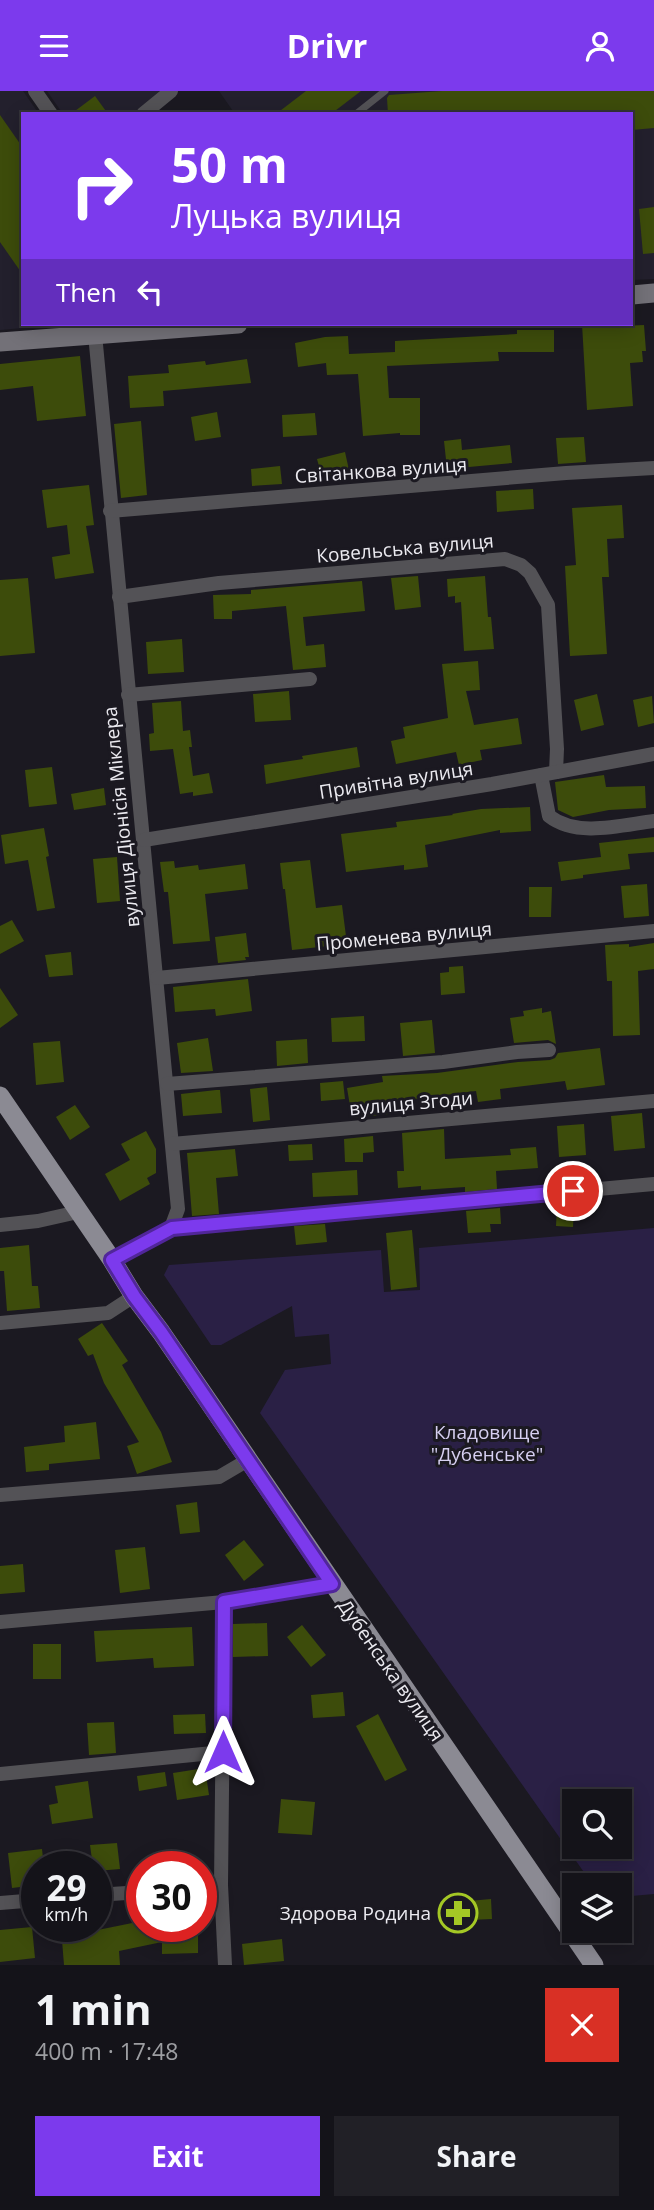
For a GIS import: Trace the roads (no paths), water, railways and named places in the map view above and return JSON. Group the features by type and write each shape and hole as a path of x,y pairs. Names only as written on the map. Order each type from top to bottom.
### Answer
{"main road":[{"path":"633,295 654,293"},
{"path":"0,342 189,326"},
{"name":"Дубенська вулиця","path":"0,1096 134,1296 594,1965"}],"street":[{"path":"35,91 50,112"},
{"path":"145,112 171,91"},
{"name":"вулиця Діонісія Міклера","path":"95,334 118,597 167,1084 177,1209 172,1228"},
{"name":"Світанкова вулиця","path":"110,511 654,468"},
{"name":"Ковельська вулиця","path":"118,597 219,583 505,559 521,565 530,573 548,604 557,749 549,774 549,816 559,824 570,827 654,821"},
{"path":"128,695 310,679"},
{"name":"Привітна вулиця","path":"144,840 549,774 654,754"},
{"name":"Променева вулиця","path":"157,978 654,931"},
{"path":"167,1084 443,1062 550,1050"},
{"name":"вулиця Згоди","path":"172,1143 654,1101"},
{"path":"112,1260 172,1228 654,1184"},
{"path":"0,1225 38,1221 78,1212"},
{"path":"0,1323 108,1313 134,1296"},
{"path":"0,1495 219,1477 248,1460"},
{"path":"0,1622 224,1602 332,1584"},
{"path":"224,1602 221,1885 225,1965"},
{"path":"0,1774 223,1752"},
{"path":"217,1885 221,1885"},
{"path":"0,1903 21,1901"}],"lane":[{"path":"359,112 385,91"}],"place":[{"name":"Здорова Родина","path":"458,1913"}],"park label":[{"name":"Кладовище \"Дубенське\"","path":"487,1443"}]}
